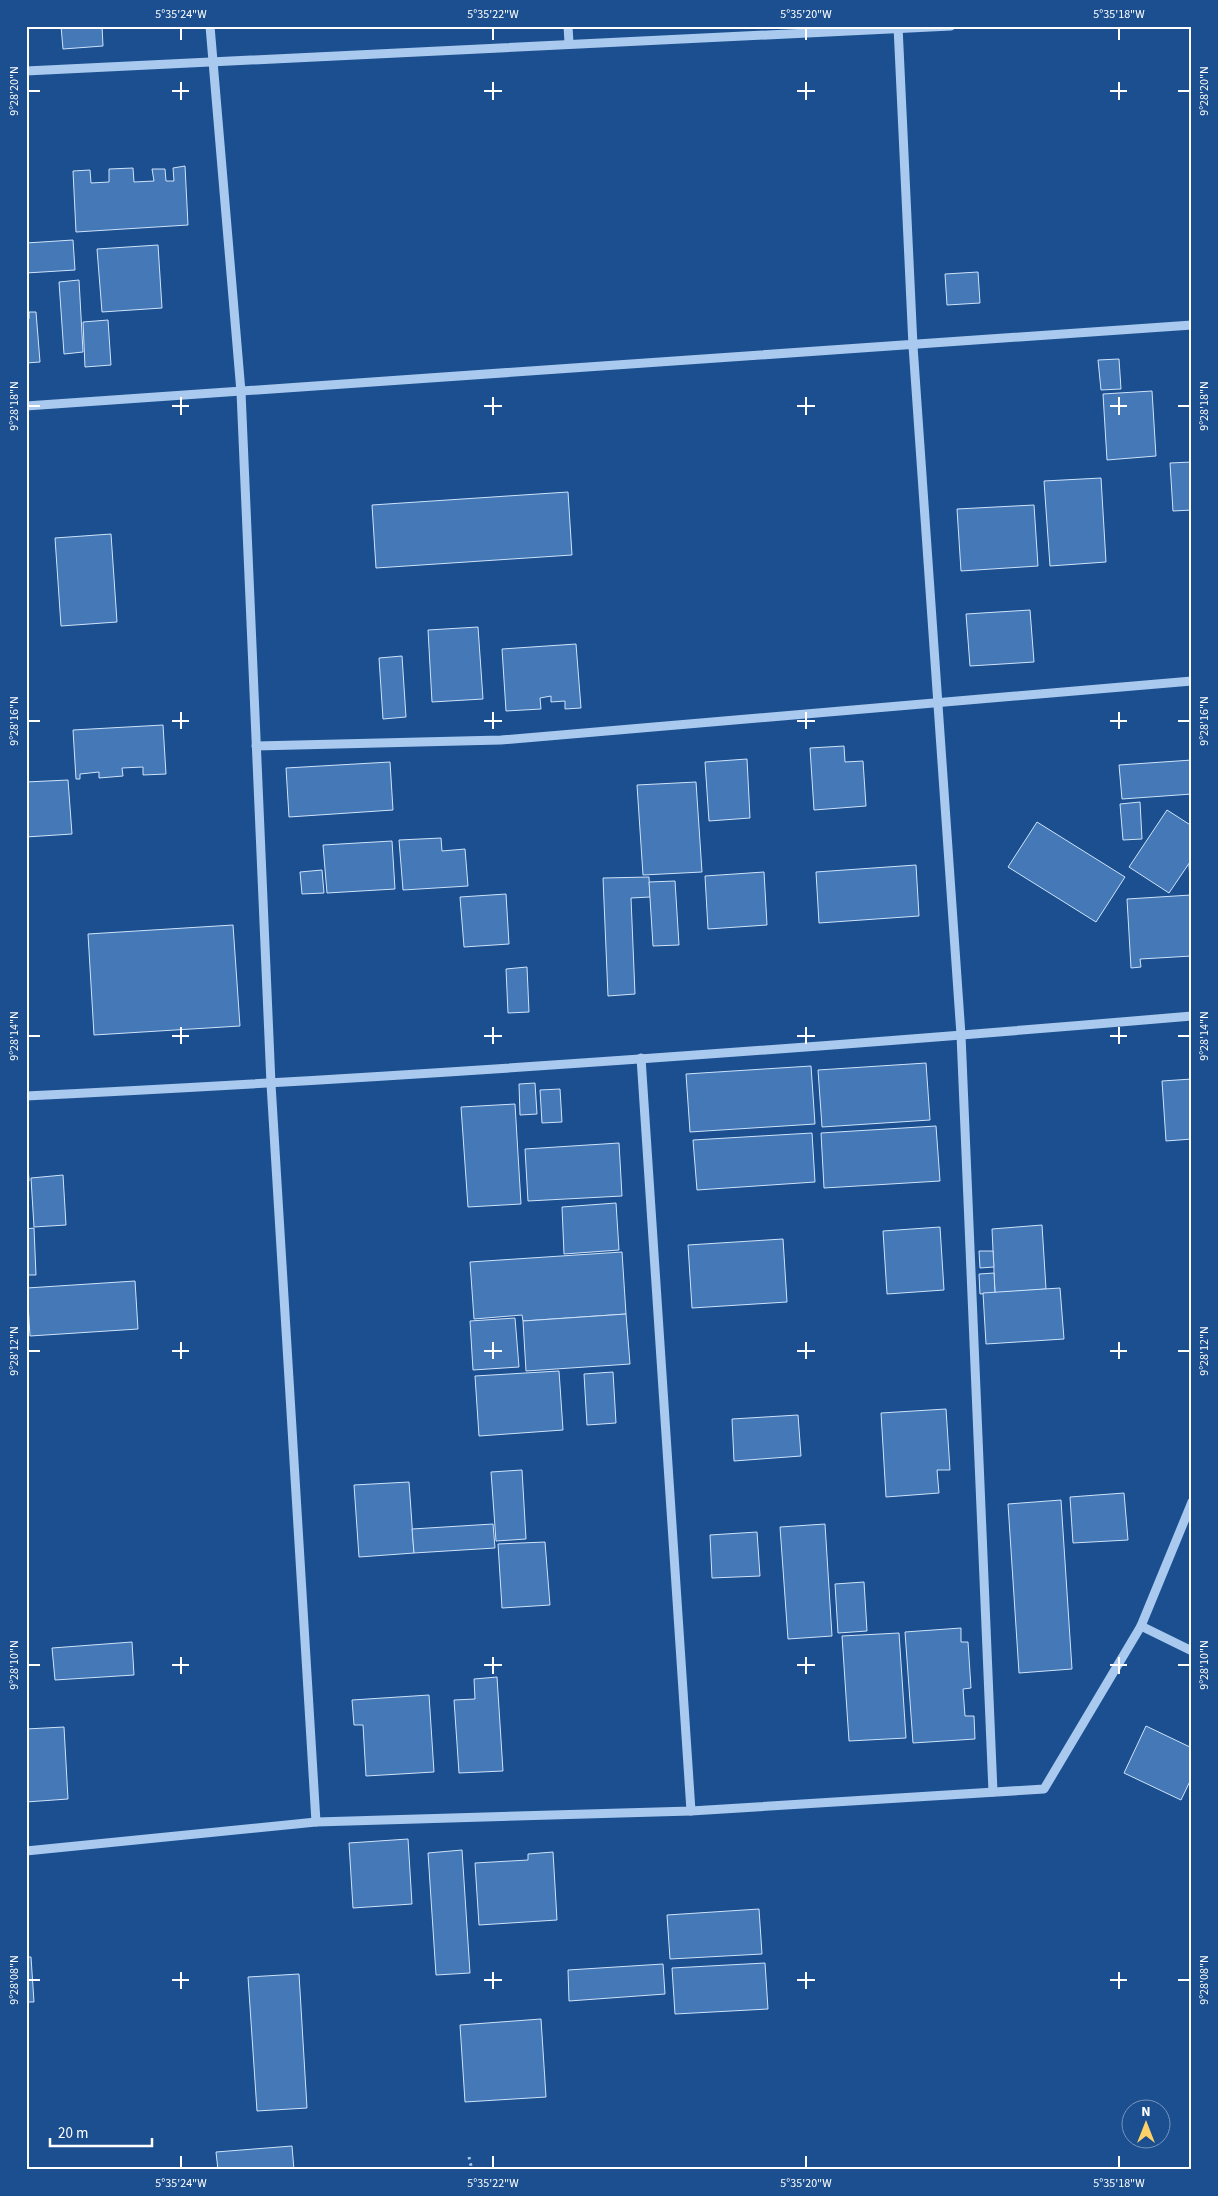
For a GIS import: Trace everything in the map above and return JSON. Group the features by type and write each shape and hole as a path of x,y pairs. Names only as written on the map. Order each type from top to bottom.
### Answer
{"street":[{"path":"210,26 241,392 271,1084 316,1822"},
{"path":"568,26 569,44"},
{"path":"26,71 951,26"},
{"path":"898,28 913,346 961,1035 993,1792"},
{"path":"26,406 913,346 1192,324"},
{"path":"256,746 501,740 1192,682"},
{"path":"26,1096 271,1084 961,1035 1192,1016"},
{"path":"642,1058 691,1811"},
{"path":"26,1851 316,1822 691,1811 1044,1789 1141,1626 1192,1502"},
{"path":"1141,1626 1192,1651"}],"path":[{"path":"469,2157 472,2170"}],"building":[{"path":"61,26 102,26 103,46 63,49"},
{"path":"185,166 188,225 76,232 73,171 90,170 91,183 109,182 109,169 133,168 134,182 154,181 152,169 165,169 166,181 174,181 173,168"},
{"path":"73,240 75,270 26,273 26,243"},
{"path":"158,245 162,308 102,312 97,249"},
{"path":"978,272 980,303 947,305 945,274"},
{"path":"79,280 83,352 64,354 59,282"},
{"path":"29,312 36,312 40,362 26,363 26,320 29,319"},
{"path":"108,320 111,365 85,367 83,322"},
{"path":"1119,359 1121,389 1101,390 1098,360"},
{"path":"1152,391 1156,456 1107,460 1103,394"},
{"path":"1192,462 1192,510 1173,511 1170,463"},
{"path":"1101,478 1106,562 1050,566 1044,481"},
{"path":"568,492 572,555 376,568 372,505"},
{"path":"1034,505 1038,566 961,571 957,509"},
{"path":"111,534 117,622 61,626 55,538"},
{"path":"1030,610 1034,662 970,666 966,614"},
{"path":"478,627 483,699 432,702 428,630"},
{"path":"576,644 581,708 565,709 565,701 551,702 551,696 540,698 541,709 506,711 502,649"},
{"path":"402,656 406,717 383,719 379,658"},
{"path":"163,725 166,774 143,775 143,767 122,768 123,776 99,778 99,772 80,774 80,779 76,779 73,730"},
{"path":"844,746 845,762 863,761 866,806 814,810 810,748"},
{"path":"747,759 750,818 709,821 705,762"},
{"path":"1192,760 1192,794 1122,799 1119,765"},
{"path":"390,762 393,810 289,817 286,768"},
{"path":"68,780 72,834 26,837 26,782"},
{"path":"696,782 702,872 643,875 637,785"},
{"path":"1140,802 1142,839 1123,840 1120,804"},
{"path":"1167,810 1192,826 1192,859 1169,893 1129,867"},
{"path":"1037,822 1125,877 1096,922 1008,867"},
{"path":"441,838 442,851 465,849 468,886 403,890 399,840"},
{"path":"392,841 395,889 327,893 323,845"},
{"path":"916,865 919,916 819,923 816,872"},
{"path":"1189,865 1192,865 1192,956 1140,959 1141,967 1131,968 1127,899 1191,895"},
{"path":"322,870 324,893 302,894 300,872"},
{"path":"764,872 767,925 708,929 705,876"},
{"path":"649,877 650,897 631,898 635,994 608,996 603,878"},
{"path":"675,881 679,945 653,946 649,882"},
{"path":"506,894 509,944 464,947 460,897"},
{"path":"233,925 240,1026 94,1035 88,934"},
{"path":"527,967 529,1012 508,1013 506,969"},
{"path":"926,1063 930,1120 822,1127 818,1070"},
{"path":"811,1066 815,1124 690,1132 686,1074"},
{"path":"1192,1079 1192,1139 1166,1141 1162,1081"},
{"path":"535,1083 537,1114 520,1115 519,1084"},
{"path":"560,1089 562,1122 542,1123 540,1090"},
{"path":"515,1104 521,1204 468,1207 461,1107"},
{"path":"936,1126 940,1181 824,1188 821,1133"},
{"path":"812,1133 815,1182 697,1190 693,1140"},
{"path":"26,1135 29,1181 26,1181"},
{"path":"619,1143 622,1196 528,1201 525,1149"},
{"path":"63,1175 66,1225 34,1227 31,1178"},
{"path":"616,1203 619,1250 564,1254 562,1207"},
{"path":"1042,1225 1046,1289 995,1293 992,1229"},
{"path":"940,1227 944,1290 887,1294 883,1231"},
{"path":"34,1228 36,1275 26,1275 26,1229"},
{"path":"783,1239 787,1302 692,1308 688,1245"},
{"path":"979,1251 993,1251 994,1267 980,1268"},
{"path":"622,1252 626,1314 523,1321 522,1315 474,1319 470,1262"},
{"path":"994,1273 995,1293 980,1294 979,1274"},
{"path":"135,1281 138,1329 30,1336 27,1288"},
{"path":"1060,1288 1064,1339 986,1344 983,1293"},
{"path":"626,1314 630,1364 526,1371 523,1321"},
{"path":"515,1318 519,1367 473,1370 470,1321"},
{"path":"559,1371 563,1430 479,1436 475,1376"},
{"path":"613,1372 616,1423 587,1425 584,1374"},
{"path":"946,1409 950,1470 937,1470 939,1493 886,1497 881,1413"},
{"path":"798,1415 801,1456 734,1461 732,1419"},
{"path":"522,1470 526,1539 496,1541 491,1472"},
{"path":"409,1482 414,1553 359,1557 354,1485"},
{"path":"1124,1493 1128,1540 1073,1543 1070,1497"},
{"path":"1061,1500 1072,1669 1019,1673 1008,1504"},
{"path":"493,1524 495,1548 414,1553 412,1529"},
{"path":"825,1524 832,1636 788,1639 780,1527"},
{"path":"757,1532 760,1576 712,1578 710,1535"},
{"path":"545,1542 550,1605 502,1608 498,1544"},
{"path":"864,1582 867,1631 838,1633 835,1584"},
{"path":"961,1628 961,1642 968,1642 971,1688 963,1689 965,1716 974,1716 975,1739 913,1743 905,1632"},
{"path":"899,1633 906,1738 849,1741 842,1636"},
{"path":"132,1642 134,1675 55,1680 52,1648"},
{"path":"497,1677 503,1771 459,1773 454,1700 475,1699 474,1679"},
{"path":"429,1695 434,1772 366,1776 363,1725 354,1725 352,1700"},
{"path":"1146,1726 1192,1748 1192,1777 1181,1800 1124,1773"},
{"path":"64,1727 68,1799 26,1802 26,1729"},
{"path":"408,1839 412,1904 353,1908 349,1843"},
{"path":"462,1850 470,1973 436,1975 428,1853"},
{"path":"553,1852 557,1920 479,1925 475,1863 528,1860 528,1854"},
{"path":"759,1909 762,1954 670,1959 667,1915"},
{"path":"26,1957 31,1957 34,2002 26,2002"},
{"path":"765,1963 768,2009 675,2014 672,1968"},
{"path":"663,1964 665,1994 569,2001 568,1970"},
{"path":"299,1974 307,2108 257,2111 248,1977"},
{"path":"541,2019 546,2097 465,2102 460,2025"},
{"path":"292,2146 294,2170 218,2170 216,2152"}]}
